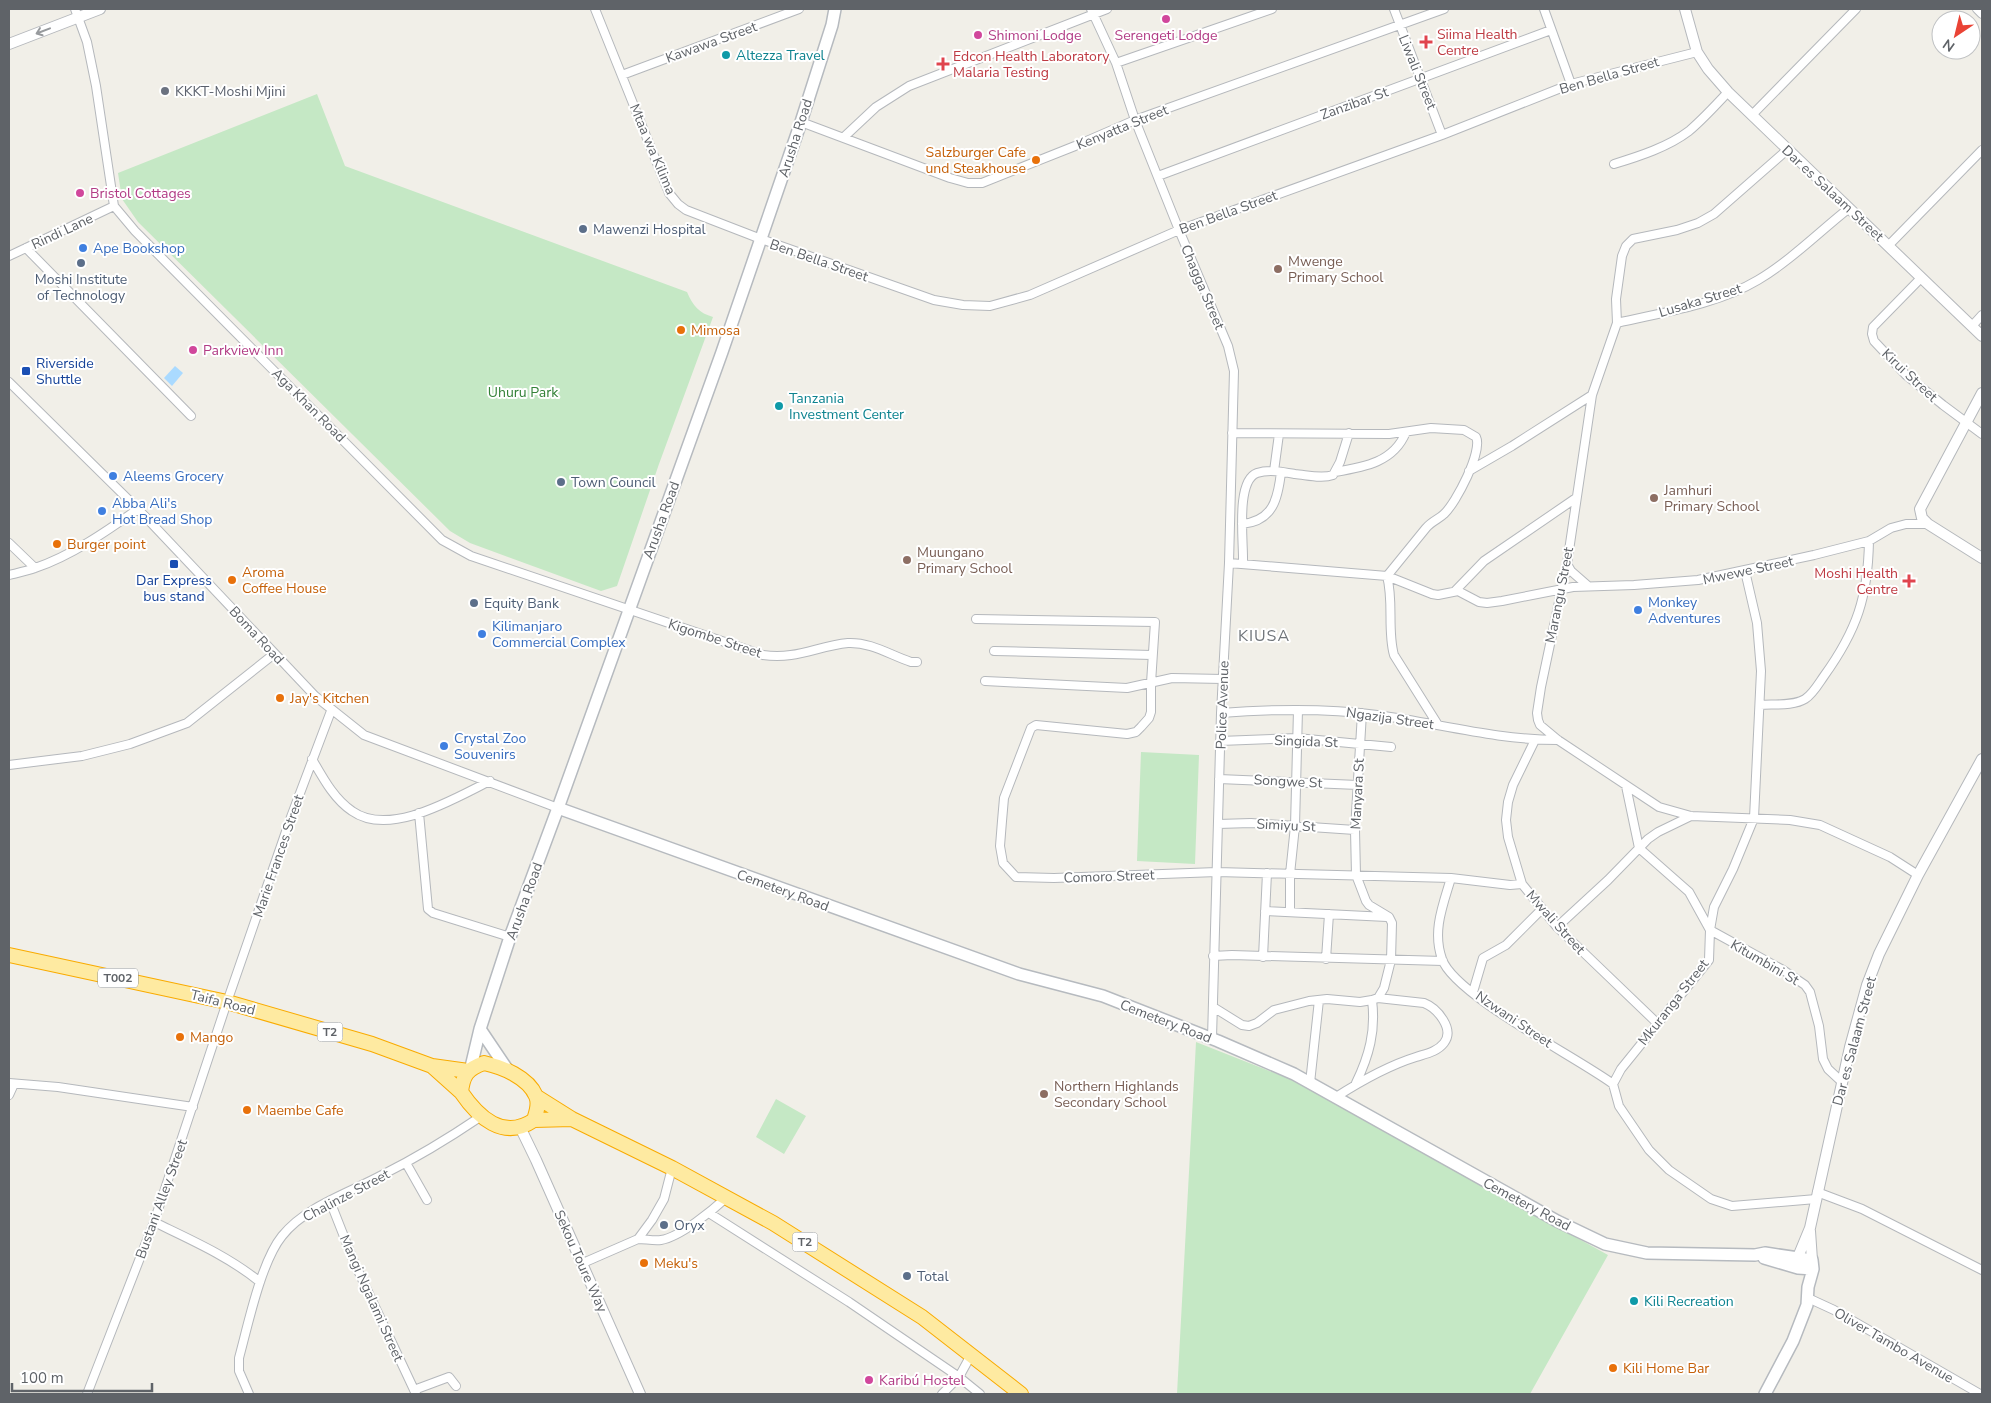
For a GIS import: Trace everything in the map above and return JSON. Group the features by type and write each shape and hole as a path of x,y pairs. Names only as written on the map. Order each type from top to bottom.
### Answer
{"highway":[{"name":"Taifa Road","path":"9,955 227,1002 372,1044 432,1066 470,1069"},
{"name":"T2","path":"470,1069 484,1063 510,1072 522,1080 537,1097 572,1119 672,1168 773,1223 876,1286 922,1317 1021,1394"},
{"name":"Taifa Road","path":"432,1066 461,1092"},
{"path":"461,1092 462,1081 470,1069"},
{"name":"T2","path":"461,1092 480,1116 504,1127 520,1128 534,1120 572,1119"},
{"path":"534,1120 538,1109 537,1097"}],"main road":[{"name":"Arusha Road","path":"470,1069 480,1029 510,937 558,808 761,239 801,122 836,9"},
{"name":"Cemetery Road","path":"558,808 1019,974 1103,996 1212,1038 1294,1074 1556,1221 1605,1244 1647,1253 1755,1255 1765,1253 1812,1265"},
{"path":"480,1029 510,1072"},
{"path":"1798,1262 1799,1277 1808,1293"},
{"path":"1765,1394 1793,1341 1808,1293 1812,1265"}],"street":[{"path":"9,44 76,13 100,9"},
{"name":"Mtaa wa Kilima","path":"595,9 669,193 686,210 761,239"},
{"name":"Kawawa Street","path":"622,75 800,9"},
{"path":"844,137 876,107 909,86 1092,11 1107,9"},
{"path":"1116,63 1272,9"},
{"name":"Liwali Street","path":"1394,9 1442,135"},
{"name":"Kenyatta Street","path":"801,122 950,178 968,183 982,183 1135,120 1444,9"},
{"path":"1544,9 1571,84"},
{"name":"Dar es Salaam Street","path":"1685,9 1695,47 1708,69 1728,92 1982,336"},
{"path":"1752,115 1856,9"},
{"path":"1977,9 1982,14"},
{"name":"Chagga Street","path":"1092,11 1116,63 1135,120 1228,346 1234,371"},
{"path":"76,13 87,42 96,86 114,206"},
{"name":"Zanzibar St","path":"1158,176 1551,30"},
{"name":"Ben Bella Street","path":"761,239 934,300 963,306 990,306 1030,295 1179,230 1442,135 1571,84 1695,47"},
{"path":"1614,164 1645,154 1679,137 1706,115 1728,92"},
{"name":"Marangu Street","path":"1787,150 1755,180 1706,219 1677,230 1633,239 1628,243 1622,256 1616,299 1617,323 1592,395 1567,564 1537,713 1540,725 1558,740 1659,807 1691,816 1790,820 1820,825 1890,857 1918,875"},
{"path":"1889,245 1982,150"},
{"name":"Rindi Lane","path":"9,256 114,206"},
{"name":"Aga Khan Road","path":"114,206 135,231 442,540 471,556 629,609"},
{"name":"Lusaka Street","path":"1617,323 1716,298 1757,280 1848,209"},
{"path":"26,248 191,416"},
{"name":"Kirui Street","path":"1921,278 1873,327 1874,342 1906,375 1982,434"},
{"path":"1972,326 1982,315"},
{"name":"Police Avenue","path":"1212,1038 1220,741 1234,371"},
{"name":"Boma Road","path":"9,382 138,509 274,654 331,711 364,735 558,808"},
{"path":"1982,392 1920,509 1922,518 1928,524 1982,558"},
{"path":"1468,471 1528,436 1592,395"},
{"path":"1232,433 1389,434 1431,428 1471,432 1478,442 1463,486 1448,510 1426,528 1387,576"},
{"path":"1243,564 1242,524 1244,496 1247,482 1251,477 1259,472 1330,476 1335,472 1360,467 1389,456 1399,446 1406,432"},
{"path":"1335,472 1348,433"},
{"path":"1242,524 1256,522 1273,507 1278,492 1279,434"},
{"path":"1228,563 1387,576 1438,595 1455,590 1484,561 1576,498"},
{"path":"9,575 35,568 104,533 138,509"},
{"name":"Mwewe Street","path":"1455,590 1479,602 1487,603 1587,586 1690,581 1745,571 1869,541 1891,528 1906,524 1928,524"},
{"path":"1760,705 1793,702 1806,698 1833,663 1852,632 1859,616 1869,563 1869,541"},
{"path":"9,543 35,568"},
{"path":"1567,564 1571,571 1587,586"},
{"name":"Mkuranga Street","path":"1612,1084 1621,1068 1709,960 1710,930 1714,907 1733,869 1754,818 1761,671 1756,623 1745,571"},
{"path":"1387,576 1390,588 1391,640 1394,655 1438,724"},
{"name":"Kigombe Street","path":"629,609 763,655 790,656 847,643 857,643 875,647 911,662 917,662"},
{"path":"976,619 1155,622 1150,683"},
{"path":"994,651 1152,655"},
{"path":"9,765 82,756 130,744 187,723 274,654"},
{"path":"985,680 1127,688 1172,678 1223,679"},
{"name":"Comoro Street","path":"1150,683 1151,712 1146,722 1136,732 1127,734 1036,725 1031,728 1004,798 1000,846 1003,863 1016,877 1216,872 1451,878 1510,885 1522,884"},
{"name":"Ngazija Street","path":"1221,713 1266,709 1362,713 1535,740 1558,740"},
{"path":"1290,912 1290,874 1295,826 1298,710"},
{"name":"Marie Frances Street","path":"227,1002 312,759 331,711"},
{"name":"Manyara St","path":"1356,875 1355,830 1362,713"},
{"name":"Singida St","path":"1220,741 1297,738 1391,747"},
{"name":"Mwali Street","path":"1535,740 1513,785 1508,802 1506,820 1508,837 1522,884 1557,927 1657,1023"},
{"path":"312,759 328,787 353,812 379,820 408,817 443,804 490,781"},
{"name":"Dar es Salaam Street","path":"1798,1262 1810,1228 1842,1082 1867,985 1879,954 1918,875 1982,759"},
{"name":"Songwe St","path":"1219,779 1358,785"},
{"path":"1626,786 1639,848 1689,892 1710,930"},
{"path":"419,813 428,909 432,913 510,937"},
{"path":"1557,927 1658,832 1691,816"},
{"name":"Simiyu St","path":"1218,824 1355,830"},
{"path":"1263,957 1266,873"},
{"path":"1356,875 1369,905 1389,917 1392,929 1391,960 1384,988 1375,999 1372,1043 1356,1084"},
{"name":"Nzwani Street","path":"1451,878 1438,930 1443,961 1458,980 1492,1008 1591,1068 1612,1084"},
{"path":"1473,992 1483,958 1506,945 1542,910"},
{"path":"1265,911 1389,917"},
{"path":"1326,959 1329,914"},
{"name":"Kitumbini St","path":"1710,930 1758,956 1805,985 1810,992 1819,1026 1823,1059 1828,1069 1842,1082"},
{"path":"1213,956 1443,961"},
{"path":"1213,1007 1249,1026 1274,1010 1319,1000 1360,1002 1375,999 1424,1003 1431,1006 1440,1016 1445,1027 1446,1038 1444,1043 1436,1050 1400,1061 1356,1084 1336,1097"},
{"path":"1310,1083 1319,1000"},
{"name":"Bustani Alley Street","path":"87,1394 154,1222 227,1002"},
{"path":"9,1095 11,1084 67,1088 193,1107"},
{"path":"1612,1084 1619,1106 1627,1121 1649,1150 1669,1170 1712,1199 1732,1206 1816,1195 1862,1209 1982,1270"},
{"name":"Chalinze Street","path":"249,1394 239,1371 239,1358 260,1282 276,1244 282,1236 307,1213 406,1163 447,1139 480,1116"},
{"name":"Sekou Toure Way","path":"520,1128 640,1394"},
{"path":"406,1163 427,1200"},
{"path":"638,1239 664,1199 672,1168"},
{"path":"582,1263 638,1239 660,1240 669,1238 709,1213 727,1197"},
{"name":"Mangi Ngalami Street","path":"330,1202 354,1262 415,1392"},
{"path":"709,1213 849,1302 959,1377 980,1394"},
{"path":"154,1222 223,1256 244,1268 260,1282"},
{"name":"Dar es Salaam Street","path":"1810,1228 1812,1265"},
{"name":"Oliver Tambo Avenue","path":"1808,1293 1980,1394"},
{"path":"942,1394 959,1377 971,1355"},
{"path":"415,1392 448,1377 456,1386"}],"green space":[{"name":"Uhuru Park","path":"317,94 345,166 687,292 697,308 713,317 617,586 601,591 470,543 450,531 138,222 122,199 118,173"},
{"path":"1141,752 1199,755 1195,864 1137,861"},
{"path":"1196,1042 1290,1079 1608,1255 1530,1394 1177,1394"},
{"path":"776,1099 806,1116 784,1154 756,1137"}],"water":[{"path":"175,366 183,373 172,386 164,378"}],"place":[{"name":"Serengeti Lodge","path":"1166,19"},
{"name":"Shimoni Lodge","path":"978,35"},
{"name":"Siima Health Centre","path":"1426,42"},
{"name":"Altezza Travel","path":"726,55"},
{"name":"Edcon Health Laboratory Malaria Testing","path":"943,64"},
{"name":"KKKT-Moshi Mjini","path":"165,91"},
{"name":"Salzburger Cafe und Steakhouse","path":"1036,160"},
{"name":"Bristol Cottages","path":"80,193"},
{"name":"Mawenzi Hospital","path":"583,229"},
{"name":"Ape Bookshop","path":"83,248"},
{"name":"Moshi Institute of Technology","path":"81,263"},
{"name":"Mwenge Primary School","path":"1278,269"},
{"name":"Mimosa","path":"681,330"},
{"name":"Parkview Inn","path":"193,350"},
{"name":"Riverside Shuttle","path":"26,371"},
{"name":"Tanzania Investment Center","path":"779,406"},
{"name":"Aleems Grocery","path":"113,476"},
{"name":"Town Council","path":"561,482"},
{"name":"Jamhuri Primary School","path":"1654,498"},
{"name":"Abba Ali's Hot Bread Shop","path":"102,511"},
{"name":"Burger point","path":"57,544"},
{"name":"Muungano Primary School","path":"907,560"},
{"name":"Dar Express bus stand","path":"174,564"},
{"name":"Aroma Coffee House","path":"232,580"},
{"name":"Moshi Health Centre","path":"1909,581"},
{"name":"Equity Bank","path":"474,603"},
{"name":"Monkey Adventures","path":"1638,610"},
{"name":"Kilimanjaro Commercial Complex","path":"482,634"},
{"name":"Jay's Kitchen","path":"280,698"},
{"name":"Crystal Zoo Souvenirs","path":"444,746"},
{"name":"Mango","path":"180,1037"},
{"name":"Northern Highlands Secondary School","path":"1044,1094"},
{"name":"Maembe Cafe","path":"247,1110"},
{"name":"Oryx","path":"664,1225"},
{"name":"Meku's","path":"644,1263"},
{"name":"Total","path":"907,1276"},
{"name":"Kili Recreation","path":"1634,1301"},
{"name":"Kili Home Bar","path":"1613,1368"},
{"name":"Karibú Hostel","path":"869,1380"}],"district":[{"name":"KIUSA","path":"1264,635"}]}
